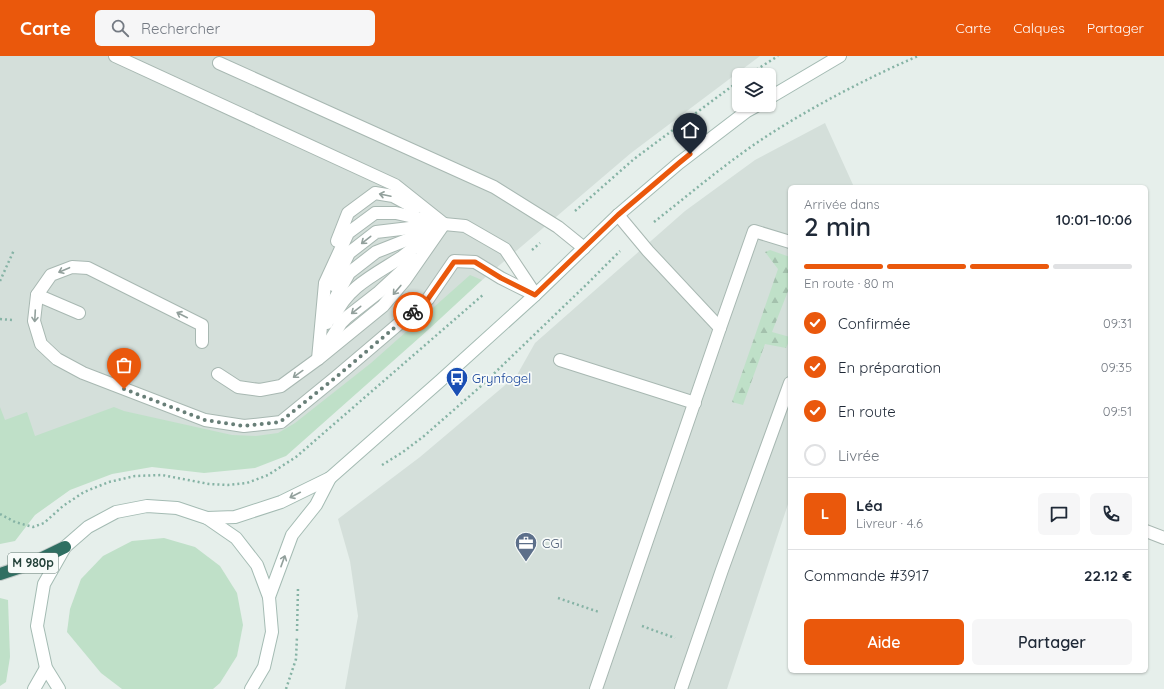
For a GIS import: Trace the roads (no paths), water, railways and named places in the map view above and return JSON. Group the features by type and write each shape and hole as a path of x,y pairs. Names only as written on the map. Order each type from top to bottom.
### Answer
{"highway":[{"name":"M 980p","path":"0,574 30,564 65,547"}],"street":[{"path":"115,56 395,185 444,224"},
{"path":"776,94 840,56"},
{"path":"219,63 494,187 558,227 584,248"},
{"path":"207,518 236,516 281,502 330,478 440,382 535,295 618,215 679,163 747,112"},
{"path":"318,359 322,275 348,213 375,193 393,196 444,224"},
{"path":"318,359 325,283 348,233 375,213 396,213 444,224 465,226 505,249 535,295"},
{"path":"618,215 635,236 720,328"},
{"path":"218,374 238,387 260,390 281,386 318,359 384,306 405,280 444,224"},
{"path":"318,359 336,312 349,293 402,256 444,224"},
{"path":"318,359 333,302 349,273 376,252 444,224"},
{"path":"318,359 329,293 349,253 376,232 444,224"},
{"path":"596,689 754,231 788,241"},
{"path":"202,342 202,325 88,268 72,267 52,276 37,294 34,321 41,344 57,359 83,373 205,420 244,426 280,422 335,378 428,299 454,262 475,262 501,278 535,295"},
{"path":"37,294 79,313"},
{"path":"560,360 694,403"},
{"path":"681,689 722,570 788,388"},
{"path":"270,597 292,535 316,505 330,478"},
{"path":"59,689 46,668 37,626 44,584 65,547 88,527 116,512 147,506 178,508 207,518 236,538 257,565 270,597 272,632 264,667 251,689"},
{"path":"1148,532 1164,538"},
{"path":"34,689 46,668"}],"place":[{"name":"Grynfogel","path":"457,398"},
{"name":"CGI","path":"526,562"}]}
